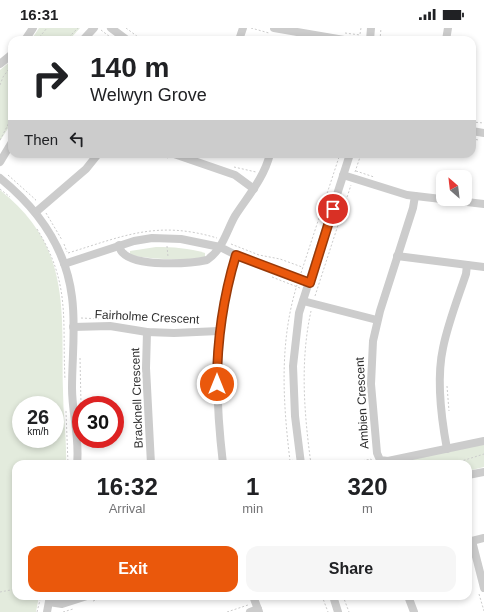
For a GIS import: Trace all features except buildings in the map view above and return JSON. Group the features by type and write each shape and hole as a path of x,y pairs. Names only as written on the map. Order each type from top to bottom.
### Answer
{"street":[{"path":"87,36 94,28"},
{"path":"111,28 122,36"},
{"path":"274,28 321,36"},
{"path":"0,64 8,57"},
{"path":"0,162 8,149"},
{"path":"36,212 86,169 95,158"},
{"path":"186,158 235,175 254,189"},
{"path":"119,245 121,252 127,256 161,263 207,260 220,247 235,217 254,189 267,166 269,158"},
{"path":"300,460 295,416 294,366 299,313 310,283 349,158"},
{"path":"343,175 402,194 484,204"},
{"path":"0,178 22,197 36,212 52,236 64,264 72,296 72,390 77,424 77,460"},
{"name":"Ambien Crescent","path":"380,460 376,450 370,372 373,341 377,320 413,208 415,196"},
{"path":"64,264 119,245 152,238 171,239 198,242 220,247 236,255 310,283"},
{"path":"223,460 217,397 219,331 224,299 236,255"},
{"path":"397,256 484,267"},
{"path":"447,449 441,393 441,358 445,340 466,274 467,265"},
{"path":"303,300 377,320"},
{"name":"Fairholme Crescent","path":"73,327 110,326 147,332 174,333 219,331"},
{"name":"Bracknell Crescent","path":"147,332 146,368 151,460"},
{"name":"Ambien Crescent","path":"393,460 484,441"},
{"path":"472,474 484,472"},
{"path":"472,541 484,538"},
{"path":"472,548 484,588"},
{"path":"46,612 50,600"},
{"path":"52,600 62,604 74,600"},
{"path":"253,600 254,611"},
{"path":"334,600 338,612"},
{"path":"410,600 414,612"}],"path":[{"path":"70,36 78,28"},
{"path":"98,28 109,36"},
{"path":"126,28 137,36"},
{"path":"360,35 361,28"},
{"path":"0,85 8,70"},
{"path":"0,140 8,125"},
{"path":"0,189 15,202"},
{"path":"37,229 55,265 64,302 65,382"},
{"path":"170,263 167,254 167,246 171,239"},
{"path":"231,244 259,255 280,259 303,268"},
{"path":"80,318 102,319"},
{"path":"447,384 449,416"},
{"path":"66,408 68,460"},
{"path":"372,460 370,450 376,450"},
{"path":"465,460 484,454"},
{"path":"0,592 12,590"},
{"path":"37,612 40,600"},
{"path":"324,600 328,612"},
{"path":"344,600 349,612"},
{"path":"227,612 248,604 254,611"}],"shaded area":[{"path":"39,28 80,28 73,36 34,36"},
{"path":"8,63 8,128 0,141 0,70"},
{"path":"0,190 23,212 40,234 51,257 58,282 61,307 63,396 12,396 12,448 64,448 64,418 66,460 12,460 12,600 38,600 36,612 0,612"},
{"path":"156,247 193,250 205,253 205,258 167,259 130,255 130,251"},
{"path":"484,443 484,467 472,470 472,460 402,460"}],"route":[{"path":"217,384 219,331 224,299 236,255 310,283 333,209"}]}
